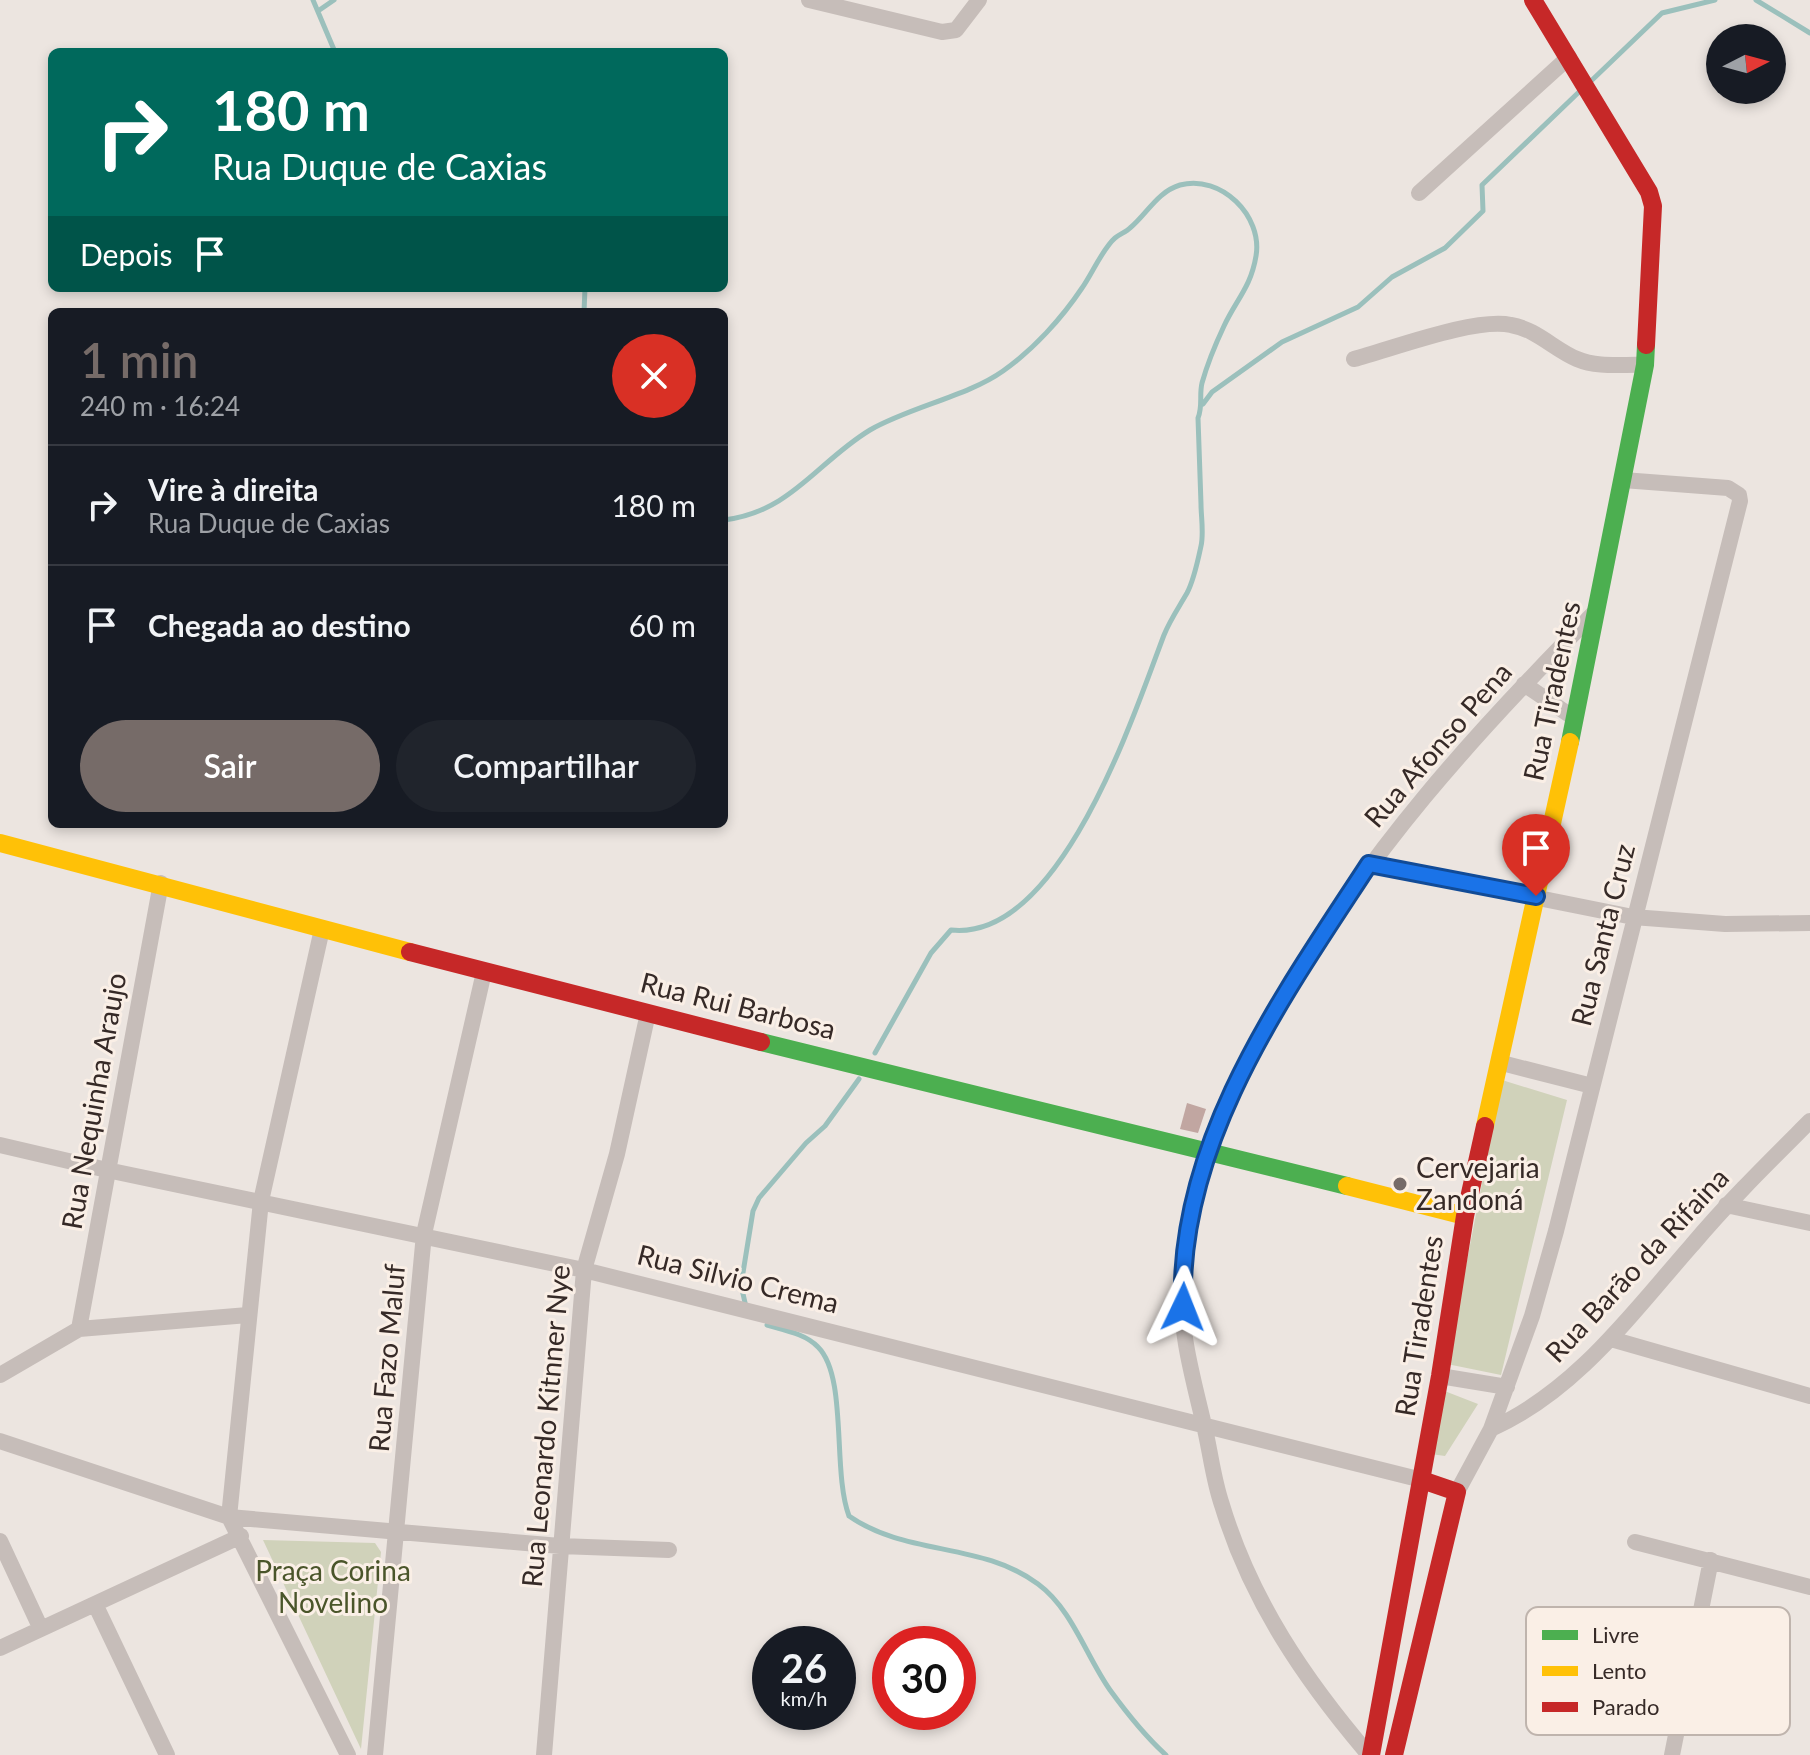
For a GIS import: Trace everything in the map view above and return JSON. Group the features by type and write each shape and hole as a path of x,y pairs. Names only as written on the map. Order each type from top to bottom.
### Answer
{"street":[{"path":"809,0 942,32 956,30 979,0"},
{"path":"1419,193 1569,57 1533,0"},
{"name":"Rua Tiradentes","path":"1370,1755 1422,1480 1465,1216 1502,1063 1598,610 1645,365 1655,220 1649,192 1569,57"},
{"path":"1354,359 1487,323 1527,330 1577,359 1592,364 1645,365"},
{"name":"Rua Santa Cruz","path":"1457,1492 1491,1429 1552,1245 1740,501 1739,495 1728,488 1623,480"},
{"name":"Rua Afonso Pena","path":"1370,1755 1315,1691 1286,1646 1245,1570 1221,1504 1186,1344 1182,1284 1187,1242 1208,1149 1247,1061 1294,978 1369,864 1453,760 1598,610"},
{"path":"1524,684 1574,718"},
{"name":"Rua Rui Barbosa","path":"0,843 161,883 484,972 1208,1149 1465,1216"},
{"path":"1369,864 1633,917 1725,924 1810,923"},
{"name":"Rua Nequinha Araujo","path":"79,1329 161,883"},
{"path":"322,929 261,1201 229,1517 348,1755"},
{"name":"Rua Fazo Maluf","path":"375,1755 424,1234 484,972"},
{"name":"Rua Leonardo Kitnner Nye","path":"544,1755 584,1270 617,1154 648,1013"},
{"path":"1502,1063 1592,1086"},
{"name":"Rua Barão da Rifaina","path":"1491,1429 1538,1404 1611,1339 1726,1205 1810,1121"},
{"name":"Rua Silvio Crema","path":"0,1145 584,1270 1204,1424 1422,1480 1457,1492"},
{"path":"1726,1205 1810,1223"},
{"path":"0,1375 79,1329 248,1315"},
{"path":"1611,1339 1810,1396"},
{"path":"1440,1376 1507,1387"},
{"path":"0,1441 229,1517 560,1546 669,1550"},
{"path":"1394,1755 1457,1492"},
{"path":"0,1648 241,1536"},
{"path":"0,1541 41,1629"},
{"path":"1635,1542 1810,1587"},
{"path":"1702,1607 1711,1560"},
{"path":"95,1604 167,1755"},
{"path":"1672,1755 1676,1735"}],"green space":[{"path":"1502,1080 1567,1100 1501,1375 1447,1364"},
{"path":"1442,1390 1478,1404 1445,1456 1431,1454"},
{"name":"Praça Corina Novelino","path":"263,1540 375,1543 381,1552 361,1749"}],"building":[{"path":"1187,1103 1206,1109 1198,1133 1180,1129"}],"waterway":[{"path":"313,0 333,48"},
{"path":"318,11 334,0"},
{"path":"1590,82 1662,13 1715,0"},
{"path":"1756,0 1810,33"},
{"path":"1203,404 1212,392 1282,342 1358,307 1392,277 1445,248 1483,211 1482,185 1580,91"},
{"path":"728,519 768,507 786,496 870,430 973,388 1003,371 1056,322 1111,242 1172,188 1195,183 1210,186 1224,192 1246,213 1256,241 1254,267 1218,340 1201,387 1198,418 1202,536 1197,564 1189,588 1164,635 1112,766 1087,817 1058,863 1026,900 990,924 951,930 931,953 875,1053"},
{"path":"584,308 585,292"},
{"path":"746,1307 741,1285 753,1211 759,1198 806,1143 825,1126 859,1079"},
{"path":"767,1325 807,1339 818,1347 827,1361 837,1402 841,1475 849,1516 895,1538 993,1561 1038,1584 1060,1606 1116,1698 1166,1755"}],"traffic: fast":[{"path":"1570,742 1645,365 1646,345"},
{"path":"761,1042 1347,1186"}],"traffic: slow":[{"path":"1485,1126 1570,742"},
{"path":"0,843 410,952"},
{"path":"1347,1186 1465,1216"}],"traffic: jam":[{"path":"1533,0 1649,192 1653,206 1646,345"},
{"path":"410,952 761,1042"},
{"path":"1371,1755 1440,1376 1465,1216 1485,1126"},
{"path":"1394,1755 1457,1492 1422,1480"}],"place":[{"name":"Cervejaria Zandoná","path":"1400,1184"}],"route":[{"path":"1183,1307 1182,1284 1187,1242 1208,1149 1247,1061 1294,978 1369,864 1536,896"}]}
